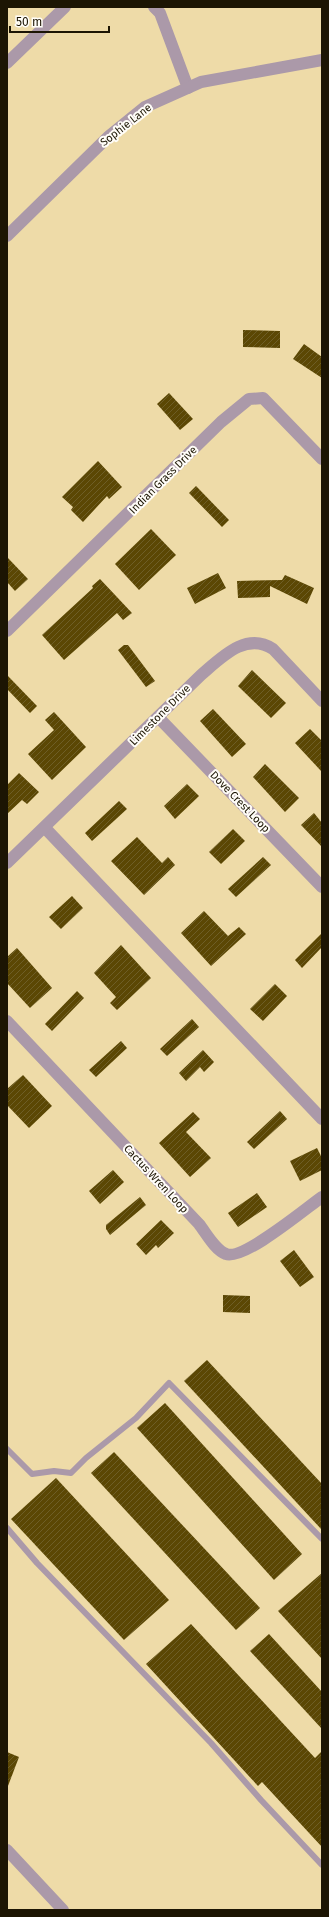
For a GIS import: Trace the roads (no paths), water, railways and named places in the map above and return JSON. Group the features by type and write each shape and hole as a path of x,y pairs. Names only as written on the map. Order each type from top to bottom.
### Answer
{"street":[{"path":"7,63 65,7"},
{"path":"154,7 160,13 188,88"},
{"name":"Sophie Lane","path":"7,236 108,137 145,107 201,82 322,60"},
{"name":"Indian Grass Drive","path":"7,631 221,422 249,399 263,398 322,459"},
{"name":"Limestone Drive","path":"7,863 45,828 201,675 235,648 256,642 264,643 273,649 322,701"},
{"name":"Dove Crest Loop","path":"158,717 322,887"},
{"path":"45,828 322,1119"},
{"name":"Cactus Wren Loop","path":"7,1021 200,1224 222,1252 231,1255 248,1250 322,1197"},
{"path":"7,1850 63,1910"}],"lane":[{"path":"7,1449 32,1474 54,1472 71,1474 86,1458 136,1418 169,1383 322,1539"},
{"path":"7,1528 37,1563 211,1743 260,1800 322,1865"}]}
